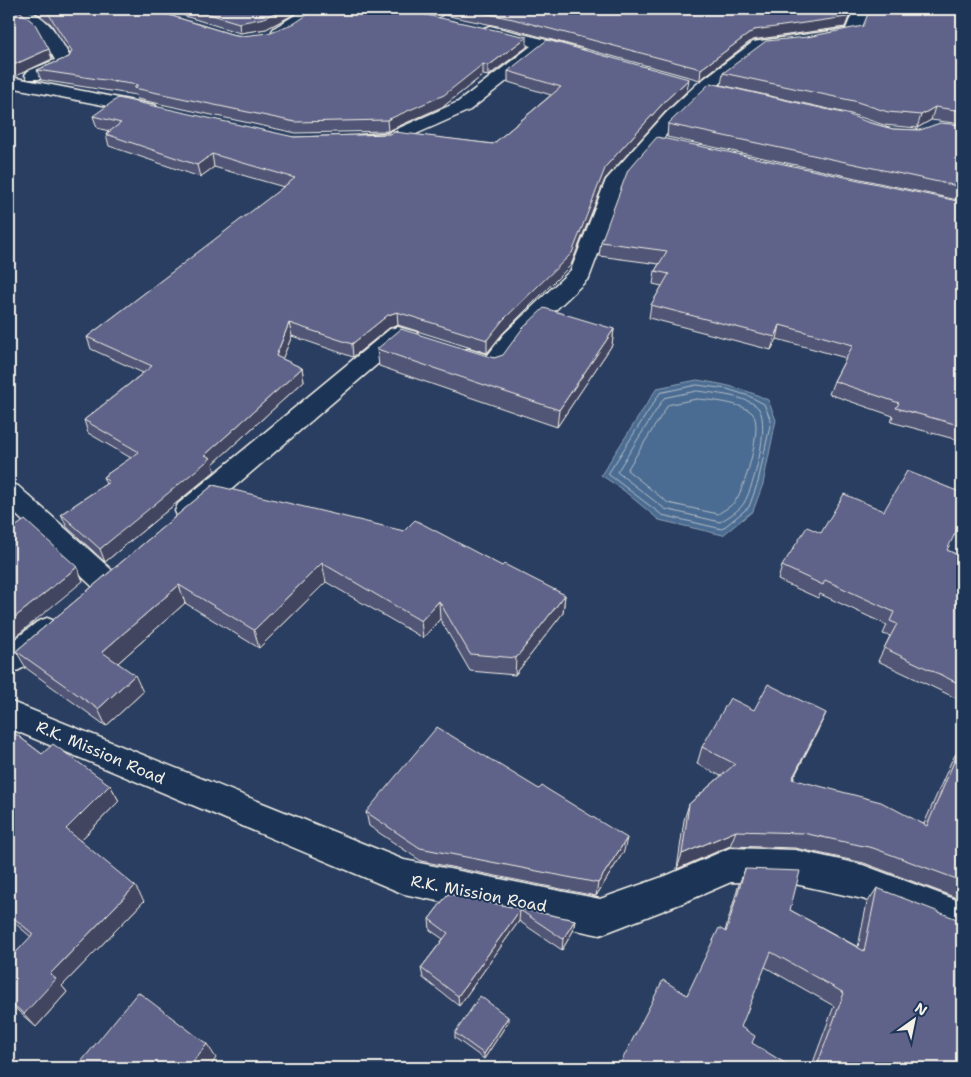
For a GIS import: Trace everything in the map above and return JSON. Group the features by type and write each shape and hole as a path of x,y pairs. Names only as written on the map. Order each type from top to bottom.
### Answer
{"street":[{"path":"12,84 65,62 47,30 19,9"},
{"path":"262,38 299,21 316,9"},
{"path":"173,524 398,334 493,365 512,339 581,273 616,180 659,143 694,85 759,46 804,42 853,33 862,9"},
{"path":"475,28 544,44 595,59"},
{"path":"348,140 391,138 464,106 544,44"},
{"path":"12,84 167,112"},
{"path":"694,85 727,94"},
{"path":"9,493 105,581"},
{"path":"9,662 61,618"},
{"name":"R.K. Mission Road","path":"9,714 404,878 600,917 674,890 730,865 795,867 863,882 962,920"}],"water":[{"path":"697,380 733,387 768,400 776,420 763,484 753,511 723,535 659,520 623,490 601,475 657,388"}],"building":[{"path":"9,9 17,9 35,24 49,49 9,67"},
{"path":"41,9 149,9 242,36 268,33 295,23 316,9 399,9 527,37 488,66 483,64 444,95 387,120 295,122 134,88 138,85 37,70 69,57 72,51 48,13"},
{"path":"192,9 283,9 264,18 239,23"},
{"path":"463,9 851,9 847,17 754,30 701,69 513,19"},
{"path":"870,9 962,9 962,111 935,107 921,115 888,112 854,101 723,73 766,41 807,37 863,26"},
{"path":"547,40 689,79 666,100 606,166 572,253 503,320 487,340 397,312 388,315 352,344 289,323 276,356 302,368 205,455 211,458 100,549 61,514 109,482 103,477 139,452 84,420 152,366 87,337 295,178 212,154 197,165 106,134 121,123 93,116 118,98 294,137 390,134 397,131 395,132 493,144 561,87 508,71"},
{"path":"710,83 847,114 893,129 920,130 940,123 962,125 962,187 668,124"},
{"path":"657,137 962,202 962,426 896,408 899,403 834,381 853,345 780,325 775,337 651,305 669,274 655,271 667,251 601,242 628,170"},
{"path":"544,308 614,329 559,410 377,349 401,329 494,358 503,355 522,329"},
{"path":"907,471 962,493 962,519 947,550 962,557 962,685 884,648 897,624 890,621 894,612 825,580 823,585 782,566 807,527 821,533 844,494 884,511"},
{"path":"213,485 404,531 415,520 502,566 504,564 565,595 516,658 470,654 439,601 421,621 322,563 254,630 179,585 102,652 135,675 98,709 16,651"},
{"path":"25,520 77,567 9,622 9,531"},
{"path":"768,684 826,713 792,779 881,802 927,826 962,745 962,881 873,848 803,833 736,831 682,854 689,804 735,764 702,747 730,698 754,710"},
{"path":"437,727 539,789 542,786 627,838 598,883 420,848 366,812"},
{"path":"9,729 42,754 53,744 110,785 66,829 135,886 50,974 56,979 24,1014 9,1001 9,960 33,934 9,914"},
{"path":"745,869 800,871 790,910 864,951 877,888 962,921 962,1068 816,1068 844,993 771,952 741,1027 755,1036 752,1043 793,1068 618,1068 663,980 687,995 719,928 726,932"},
{"path":"448,894 575,920 563,939 520,910 458,996 421,968 448,933 429,919"},
{"path":"138,992 207,1044 188,1068 76,1068"},
{"path":"480,996 508,1017 484,1054 455,1033"}]}
